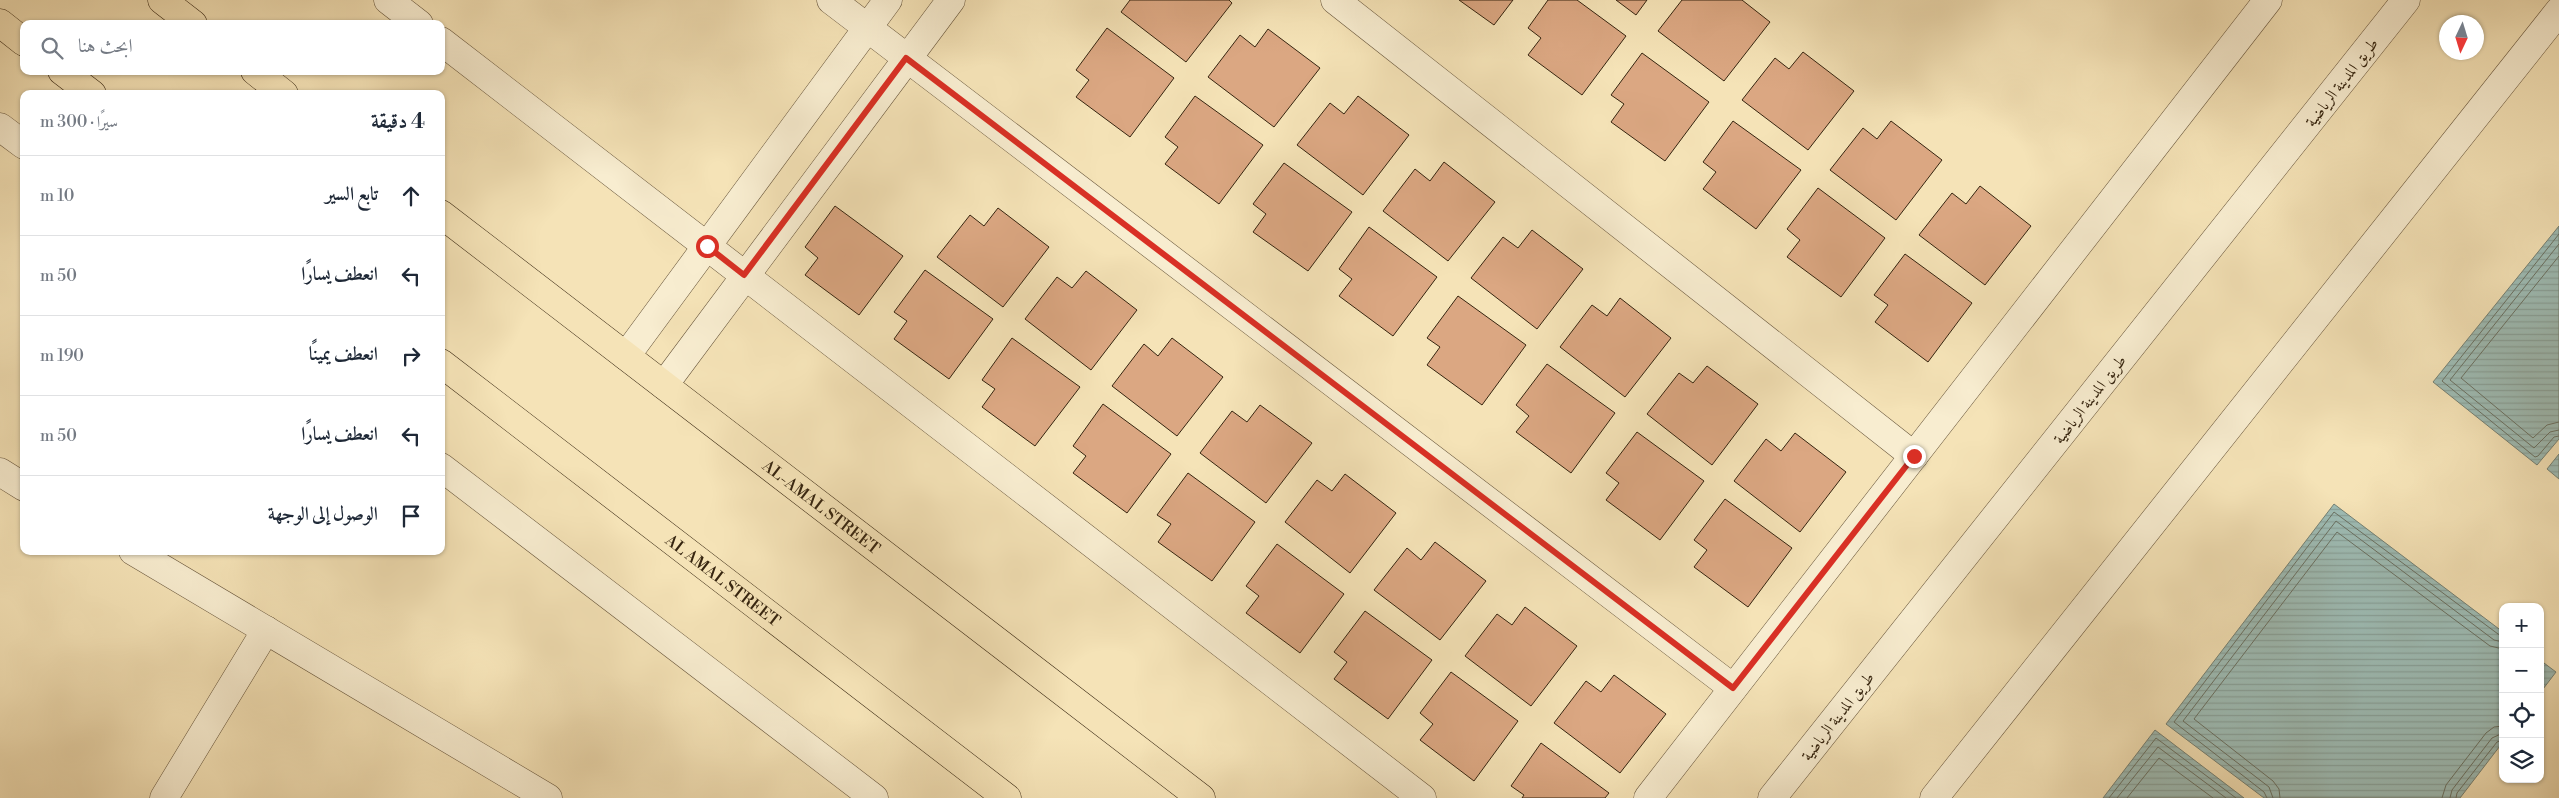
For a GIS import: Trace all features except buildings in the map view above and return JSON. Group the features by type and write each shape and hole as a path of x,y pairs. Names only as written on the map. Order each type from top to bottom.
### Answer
{"main road":[{"path":"162,0 188,20"},
{"path":"0,23 20,39"},
{"path":"67,75 87,90"},
{"path":"260,75 279,90"},
{"name":"AL-AMAL STREET","path":"445,217 1201,798"},
{"name":"AL AMAL STREET","path":"445,366 1007,798"}],"street":[{"path":"388,0 414,20"},
{"path":"831,0 866,29 1733,688"},
{"path":"626,356 888,0"},
{"path":"664,385 950,0"},
{"path":"1335,0 1914,456"},
{"path":"1648,798 2268,0"},
{"name":"طريق المدينة الرياضية","path":"1772,798 2406,0"},
{"path":"1934,798 2559,11"},
{"path":"445,44 1422,798"},
{"path":"0,127 20,142"},
{"path":"445,470 874,798"},
{"path":"0,472 20,484"},
{"path":"140,555 548,798"},
{"path":"164,798 266,630"}],"water":[{"path":"2559,226 2559,439 2537,465 2433,382"},
{"path":"2559,454 2559,479 2547,469"},
{"path":"2334,504 2499,629 2499,747 2460,798 2264,798 2166,724"},
{"path":"2544,663 2556,672 2544,688"},
{"path":"2155,730 2244,798 2103,798"}],"route":[{"path":"707,246 744,275 906,58 1733,688 1914,456"}]}
